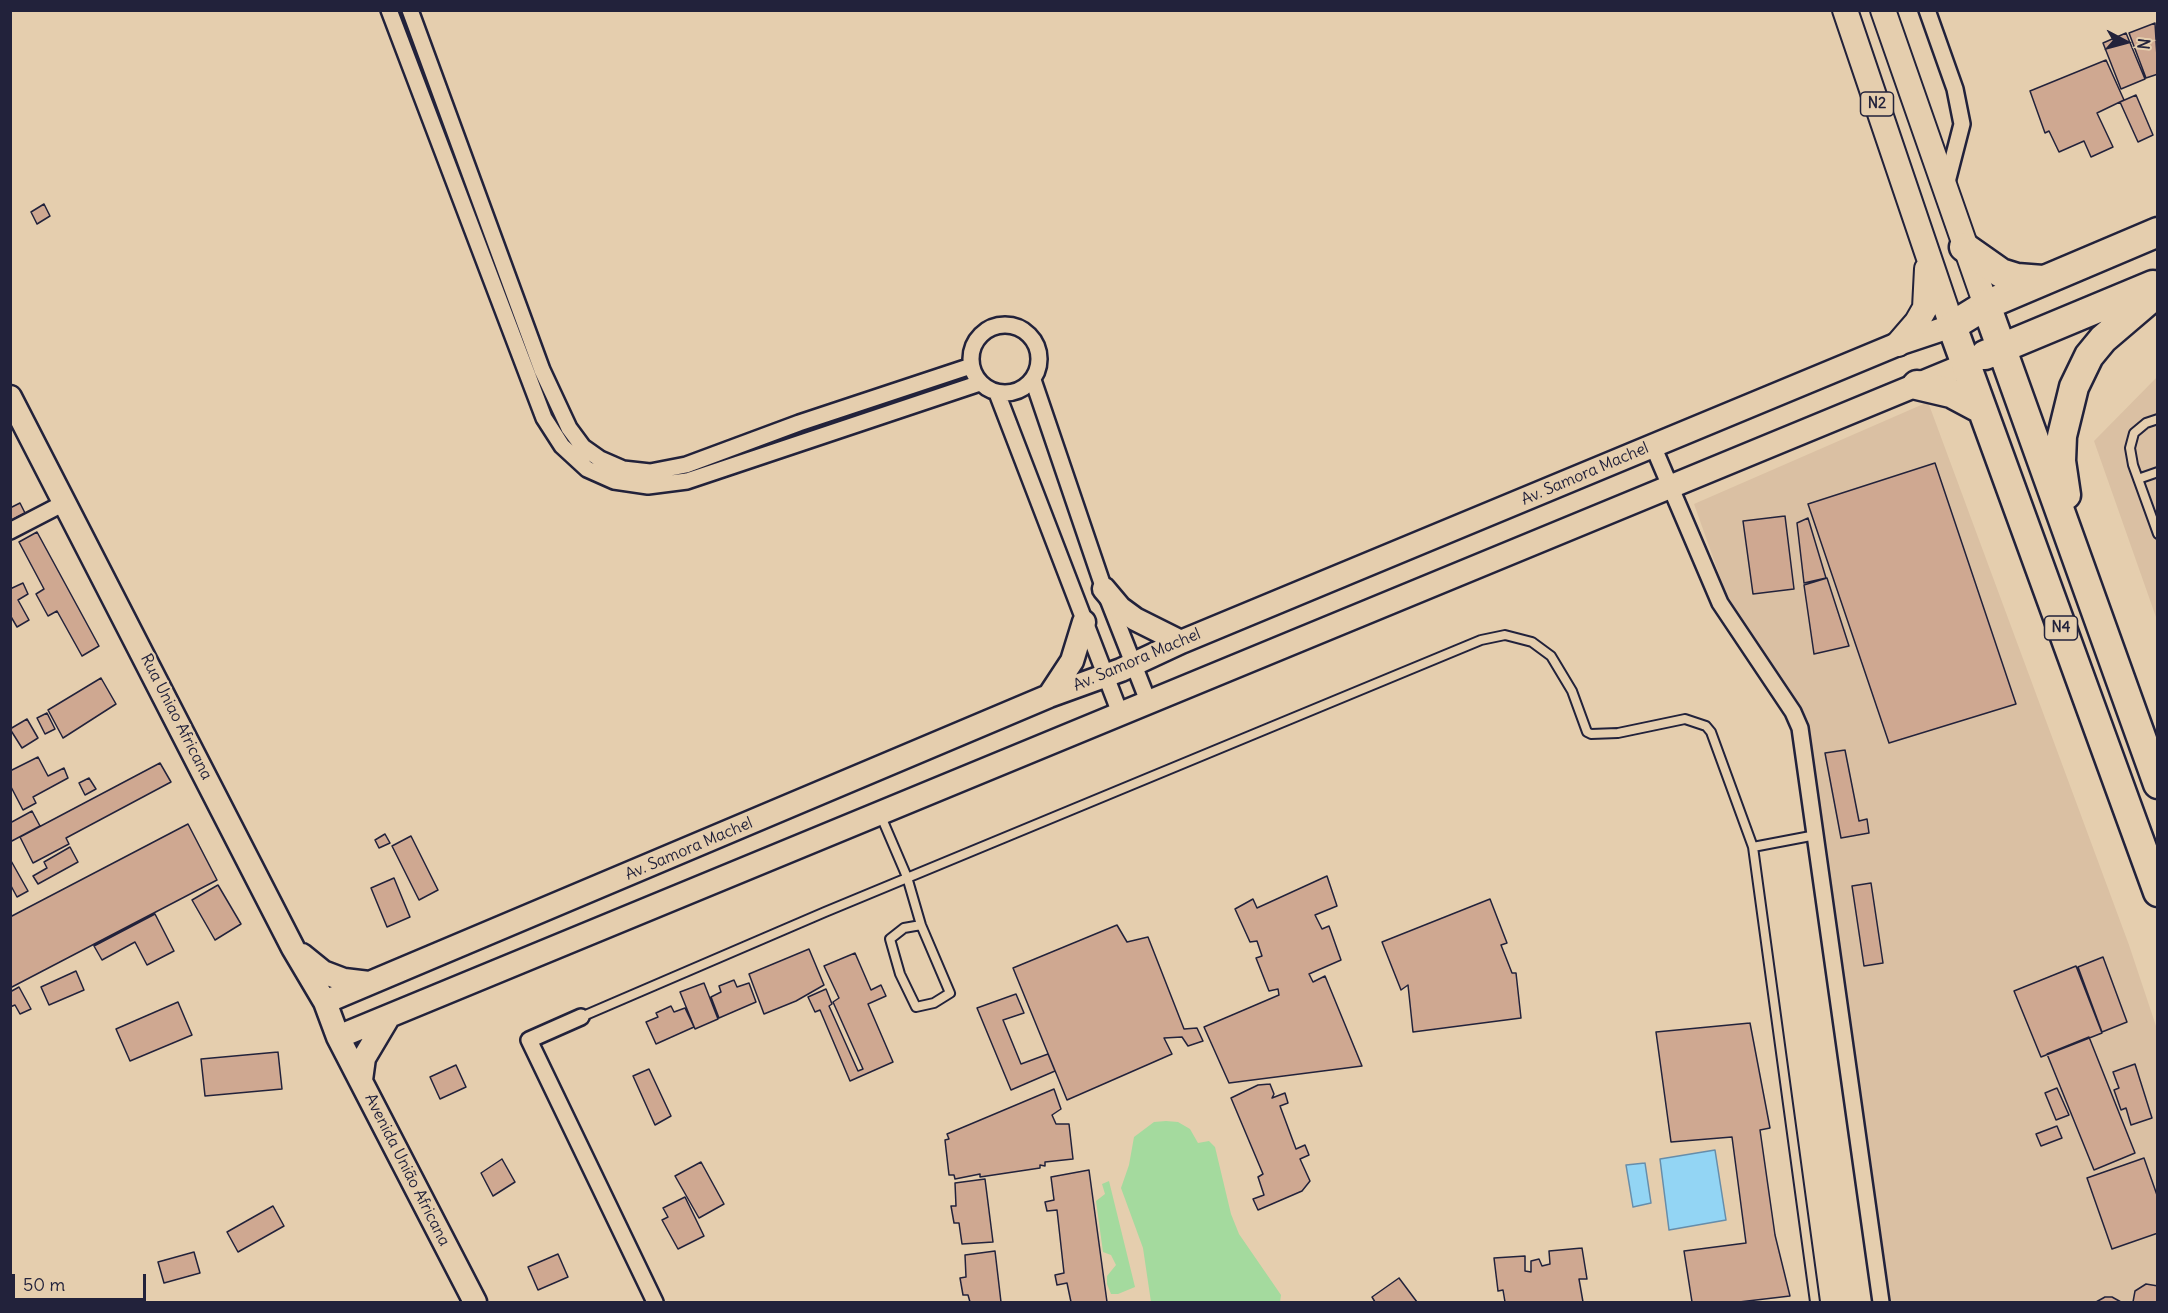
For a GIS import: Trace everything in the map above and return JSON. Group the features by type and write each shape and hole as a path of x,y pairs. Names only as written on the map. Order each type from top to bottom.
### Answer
{"highway":[{"path":"1952,326 1986,305 2157,232"},
{"path":"1964,247 2001,273 2017,278 2045,280"},
{"path":"1965,365 2001,347 2157,283"},
{"path":"2091,595 2063,484 2062,436 2067,412 2074,387 2089,356 2103,339 2157,292"},
{"name":"N4","path":"1986,305 2157,784"},
{"name":"N4","path":"1952,326 2157,892"},
{"path":"1917,385 1951,393 1981,409"}],"main road":[{"name":"N2","path":"1845,10 1952,326"},
{"name":"N2","path":"1883,10 1944,191 1986,305"},
{"path":"1898,344 1925,308 1928,288 1926,250"},
{"name":"Av. Samora Machel","path":"325,1002 1049,696 1107,675 1181,642 1898,344 1952,326"},
{"path":"338,1037 1965,365"},
{"name":"Rua Uniao Africana","path":"10,397 66,502 293,948 325,1002 338,1037"},
{"path":"1104,589 1120,608 1136,620 1181,642"},
{"path":"1049,696 1072,661 1084,622"},
{"path":"293,948 323,972 344,980 371,983"},
{"path":"361,1080 364,1058 389,1016"},
{"name":"Avenida União Africana","path":"338,1037 475,1302"}],"street":[{"path":"389,10 544,418 562,446 587,469 614,481 648,486 687,481 980,383"},
{"path":"410,10 542,370 569,428 583,447 600,459 623,469 650,472 686,465 799,423 971,366"},
{"path":"1927,10 1955,89 1962,124 1944,191"},
{"path":"1003,324 1022,329 1036,343 1040,362 1033,380 1017,392 997,393 980,383 971,366 973,347 985,331 1003,324"},
{"path":"1033,380 1104,589 1148,701"},
{"path":"997,393 1120,713"},
{"path":"1653,446 1720,603 1793,712 1800,728 1881,1302"},
{"path":"10,531 66,502"},
{"path":"581,1017 529,1040 656,1302"}],"lane":[{"path":"2157,419 2146,423 2134,433 2130,448 2138,479 2154,515 2157,534"},
{"path":"2138,479 2157,472"},
{"path":"581,1017 907,878 1481,640 1504,635 1532,642 1551,656 1572,691 1587,732 1591,734 1618,733 1685,719 1706,726 1722,758 1753,847 1815,1302"},
{"path":"879,813 907,878 921,925 950,993 934,1003 916,1007 900,974 890,939 904,928 921,925"},
{"path":"1753,847 1816,835"}],"shaded area":[{"path":"2157,377 2157,620 2094,441"},
{"path":"1928,402 2129,945 2157,1029 2157,1302 1890,1302 1808,720 1735,619 1694,504"}],"green space":[{"path":"1154,1122 1178,1122 1190,1129 1198,1143 1209,1141 1215,1147 1231,1214 1239,1234 1281,1295 1280,1302 1151,1302 1143,1248 1121,1188 1129,1165 1134,1137"},
{"path":"1109,1181 1135,1287 1118,1294 1111,1294 1107,1284 1107,1276 1116,1265 1111,1255 1103,1252 1096,1201 1105,1194 1102,1184"}],"water":[{"path":"1715,1150 1726,1220 1669,1230 1660,1159"},
{"path":"1645,1163 1651,1203 1633,1207 1626,1165"}],"building":[{"path":"2155,23 2158,74 2146,78 2129,33"},
{"path":"2126,33 2145,79 2121,89 2103,43"},
{"path":"2106,60 2124,100 2097,113 2113,147 2091,157 2084,141 2059,152 2049,131 2045,133 2030,91"},
{"path":"2136,95 2153,135 2138,142 2120,102"},
{"path":"44,204 50,216 37,224 31,212"},
{"path":"1935,463 2016,704 1889,743 1808,504"},
{"path":"20,503 25,513 10,521 10,508"},
{"path":"1785,516 1794,589 1753,594 1743,521"},
{"path":"1808,518 1826,578 1804,583 1797,523"},
{"path":"37,532 99,646 82,656 57,611 48,616 36,594 44,589 19,542"},
{"path":"1827,578 1849,646 1814,654 1804,585"},
{"path":"23,583 28,594 18,600 29,620 17,627 10,615 10,589"},
{"path":"101,678 116,704 63,738 48,710"},
{"path":"47,713 55,729 45,734 37,718"},
{"path":"27,719 38,738 22,748 10,729"},
{"path":"1845,750 1859,821 1867,819 1869,833 1841,838 1825,753"},
{"path":"38,757 48,776 64,768 68,778 33,797 36,803 23,810 10,785 10,771"},
{"path":"160,763 171,782 66,838 69,844 33,863 20,837"},
{"path":"89,778 96,789 85,795 79,783"},
{"path":"32,811 40,826 10,842 10,823"},
{"path":"188,824 217,880 10,988 10,917"},
{"path":"385,834 390,843 379,848 375,840"},
{"path":"411,836 438,890 419,900 392,846"},
{"path":"70,847 78,862 38,884 33,876 47,868 44,862"},
{"path":"10,859 28,891 17,897 10,884"},
{"path":"1327,876 1337,906 1315,915 1322,929 1329,926 1341,960 1309,974 1313,982 1325,976 1362,1066 1229,1083 1204,1027 1279,995 1278,989 1269,991 1256,958 1262,956 1257,941 1250,942 1235,909 1253,899 1257,908"},
{"path":"394,878 410,917 387,927 371,888"},
{"path":"1871,883 1883,963 1864,966 1852,886"},
{"path":"218,885 241,924 215,940 192,900"},
{"path":"1490,899 1507,943 1501,945 1512,973 1516,973 1521,1018 1413,1032 1408,985 1401,990 1382,942"},
{"path":"155,914 174,951 147,965 135,942 102,960 94,946"},
{"path":"1117,925 1127,942 1148,937 1184,1029 1197,1028 1203,1041 1188,1046 1182,1037 1164,1038 1172,1054 1067,1100 1013,968"},
{"path":"809,949 824,985 796,1001 764,1014 749,974"},
{"path":"855,953 871,990 881,985 886,996 868,1004 893,1062 850,1081 820,1010 815,1012 808,997 826,989 832,1004 829,1006 858,1071 863,1069 833,1002 839,998 824,966"},
{"path":"2103,957 2127,1022 2102,1032 2078,967"},
{"path":"2076,966 2102,1033 2041,1057 2014,991"},
{"path":"76,971 84,990 49,1005 41,987"},
{"path":"734,980 737,987 749,983 756,1002 719,1018 711,997 721,992 719,986"},
{"path":"704,983 718,1019 695,1029 680,992"},
{"path":"19,987 31,1009 20,1014 15,1005 10,1007 10,992"},
{"path":"1016,994 1024,1013 1003,1020 1021,1064 1048,1054 1055,1071 1011,1090 977,1008"},
{"path":"178,1002 192,1035 130,1061 116,1029"},
{"path":"671,1006 674,1012 685,1008 694,1027 656,1044 646,1022 658,1017 656,1013"},
{"path":"1750,1023 1770,1128 1760,1130 1775,1235 1790,1296 1739,1302 1692,1302 1684,1251 1746,1243 1732,1137 1671,1142 1656,1032"},
{"path":"2089,1037 2135,1153 2094,1170 2047,1054"},
{"path":"278,1052 282,1089 205,1096 201,1059"},
{"path":"2135,1064 2152,1118 2131,1125 2126,1108 2121,1110 2114,1090 2119,1088 2113,1072"},
{"path":"456,1065 466,1087 440,1099 430,1077"},
{"path":"649,1069 671,1116 655,1125 633,1076"},
{"path":"1270,1084 1274,1094 1272,1098 1285,1093 1288,1103 1280,1106 1296,1149 1305,1145 1309,1155 1300,1159 1310,1181 1302,1191 1258,1210 1253,1199 1264,1195 1258,1177 1263,1174 1231,1098 1258,1085"},
{"path":"2057,1088 2069,1115 2056,1120 2045,1093"},
{"path":"1054,1089 1061,1109 1052,1115 1056,1124 1069,1124 1073,1159 1045,1162 1045,1166 1040,1165 1040,1168 980,1177 980,1174 955,1179 954,1175 949,1175 945,1140 949,1139 947,1134"},
{"path":"2057,1126 2062,1138 2041,1146 2036,1134"},
{"path":"2144,1158 2158,1198 2158,1233 2112,1249 2087,1178"},
{"path":"502,1159 515,1182 493,1196 481,1173"},
{"path":"701,1162 724,1204 699,1218 675,1176"},
{"path":"1089,1170 1107,1302 1071,1302 1067,1283 1057,1285 1055,1275 1064,1273 1057,1210 1047,1211 1045,1202 1054,1200 1051,1177"},
{"path":"985,1179 993,1242 962,1244 959,1223 954,1223 951,1206 956,1206 955,1183"},
{"path":"685,1197 704,1236 678,1249 662,1220 668,1217 663,1208"},
{"path":"273,1206 284,1226 238,1252 227,1232"},
{"path":"1582,1248 1587,1279 1579,1279 1583,1302 1505,1302 1503,1290 1498,1291 1494,1258 1525,1256 1525,1271 1531,1272 1531,1261 1539,1259 1542,1266 1550,1264 1549,1251"},
{"path":"995,1251 1001,1302 970,1302 968,1295 963,1295 960,1278 966,1277 965,1255"},
{"path":"194,1252 200,1273 164,1283 158,1262"},
{"path":"558,1254 568,1277 538,1290 528,1267"},
{"path":"1399,1278 1417,1302 1375,1302 1372,1297"},
{"path":"2146,1284 2158,1286 2158,1302 2133,1302 2135,1291"},
{"path":"2105,1297 2112,1297 2121,1302 2096,1302"}]}
